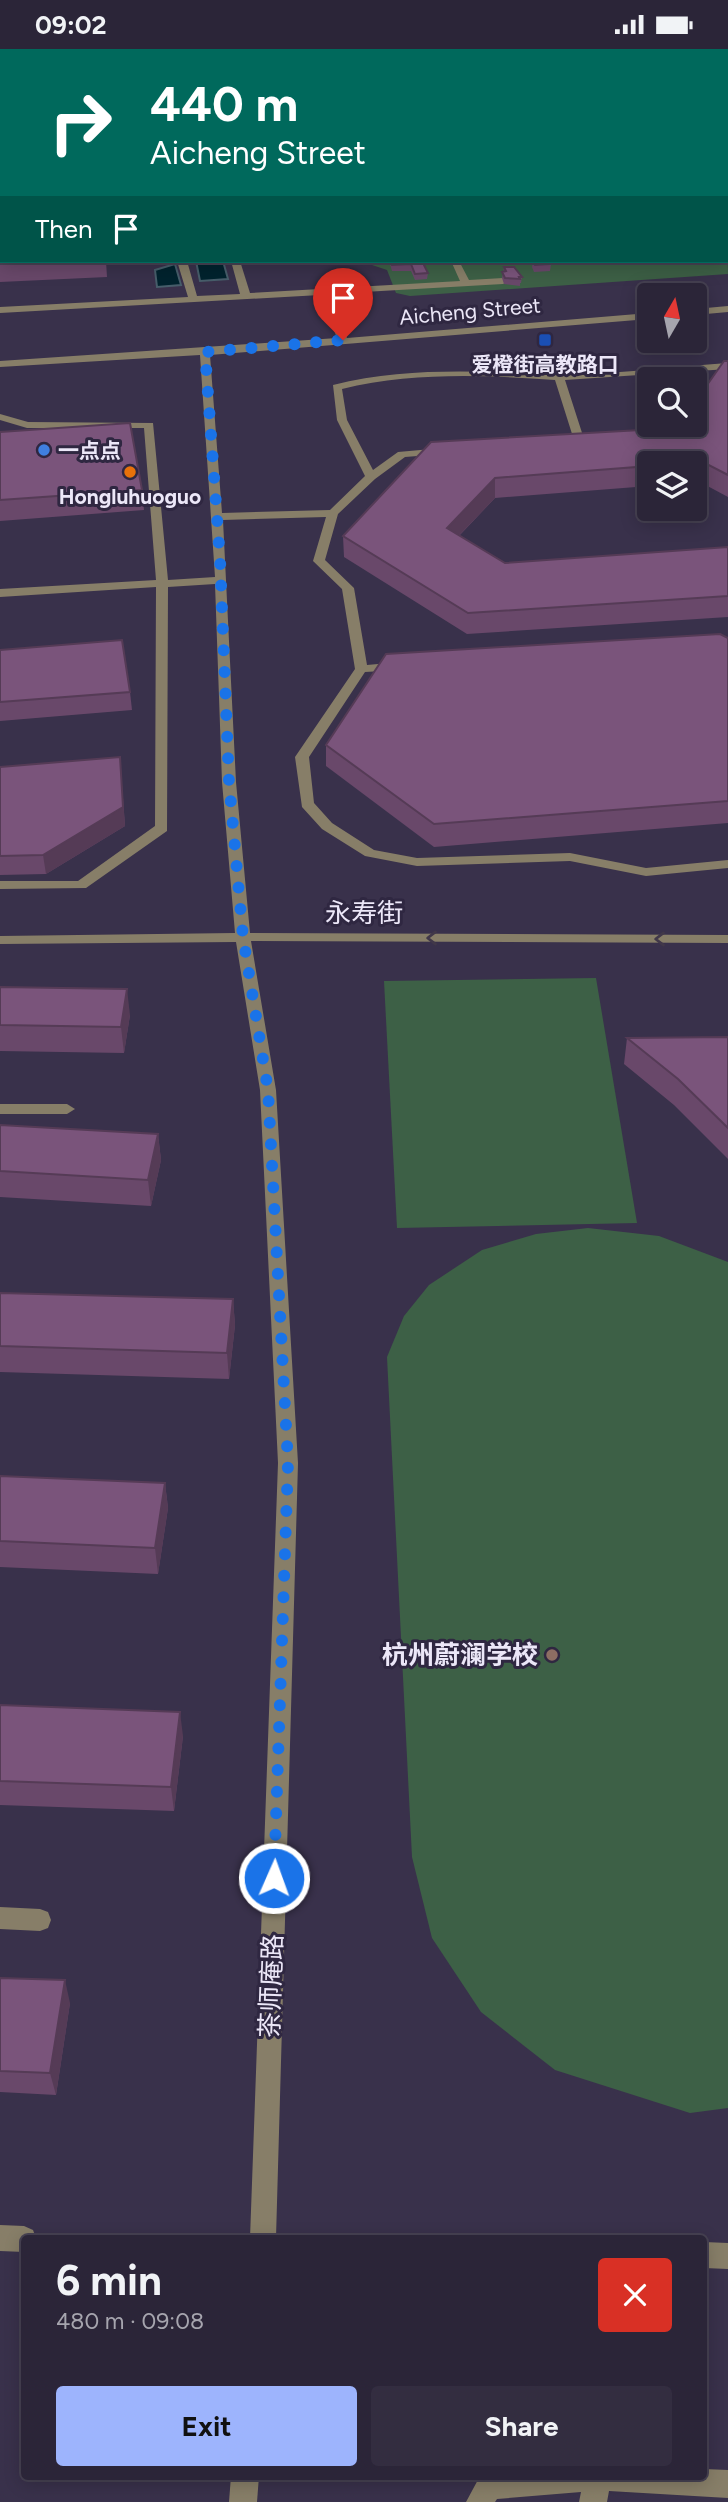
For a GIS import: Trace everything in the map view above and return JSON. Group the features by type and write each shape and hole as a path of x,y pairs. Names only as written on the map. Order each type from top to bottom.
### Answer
{"street":[{"path":"184,263 193,299"},
{"path":"236,263 245,294"},
{"path":"456,263 466,283"},
{"path":"0,310 503,281"},
{"path":"323,292 343,340"},
{"path":"707,311 728,309"},
{"name":"Aicheng Street","path":"0,364 205,352 637,317"},
{"name":"茶师庵路","path":"205,352 221,580 229,782 243,937 268,1090 288,1463 262,2235"},
{"path":"371,477 342,420 337,387 356,381 415,375 502,373 559,377 728,366"},
{"path":"555,444 579,439 559,377"},
{"path":"0,417 27,425 149,425 162,582 162,828 81,885 0,885"},
{"path":"458,450 402,454 371,477 332,513 319,561 348,588 361,669 302,757 307,804 327,826 370,853 416,862 570,857 646,872 728,864"},
{"path":"217,517 332,513"},
{"path":"0,593 221,580"},
{"path":"361,669 415,665"},
{"name":"永寿街","path":"0,940 243,937 728,939"},
{"path":"0,1109 67,1109"},
{"path":"0,1919 40,1920"},
{"path":"0,2238 21,2239"},
{"path":"707,2255 728,2256"},
{"path":"243,2502 245,2480"},
{"path":"480,2502 489,2486 562,2480"},
{"path":"593,2502 597,2480"},
{"path":"654,2480 728,2484"}],"green space":[{"path":"366,263 728,263 728,274 410,296 396,293 387,270"},
{"path":"596,978 637,1223 397,1228 384,981"},
{"name":"杭州蔚澜学校","path":"588,1228 659,1236 728,1262 728,2108 690,2113 555,2070 481,2012 432,1938 412,1857 387,1357 404,1316 429,1285 482,1250 536,1234"}],"water":[{"path":"196,263 224,263 228,279 200,281"},
{"path":"175,264 181,285 157,287 155,270"}],"building":[{"path":"423,263 428,273 415,274 411,264 392,265"},
{"path":"504,267 514,267 522,277 505,278 502,272 506,271"},
{"path":"724,361 728,361 728,475 707,464 707,451 637,451 637,467 495,478 447,528 505,563 728,547 728,596 468,613 343,536 431,442 637,430 637,437 707,437 707,385"},
{"path":"130,423 142,490 0,500 0,432"},
{"path":"720,634 728,638 728,801 434,824 326,745 386,654"},
{"path":"122,640 130,692 0,702 0,650"},
{"path":"120,757 123,807 43,855 0,856 0,767"},
{"path":"0,987 127,989 121,1027 0,1025"},
{"path":"728,1037 728,1128 678,1079 627,1038"},
{"path":"0,1125 158,1134 148,1180 0,1171"},
{"path":"0,1293 233,1299 227,1353 0,1346"},
{"path":"0,1476 165,1483 155,1548 0,1541"},
{"path":"0,1705 180,1712 171,1787 0,1781"},
{"path":"0,1978 65,1980 50,2073 0,2071"}],"place":[{"name":"爱橙街高教路口","path":"545,340"},
{"name":"一点点","path":"44,450"},
{"name":"Hongluhuoguo","path":"130,472"},
{"name":"杭州蔚澜学校","path":"552,1655"}],"route":[{"path":"274,1878 288,1463 268,1090 243,937 229,782 220,559 205,352 343,340"}]}
